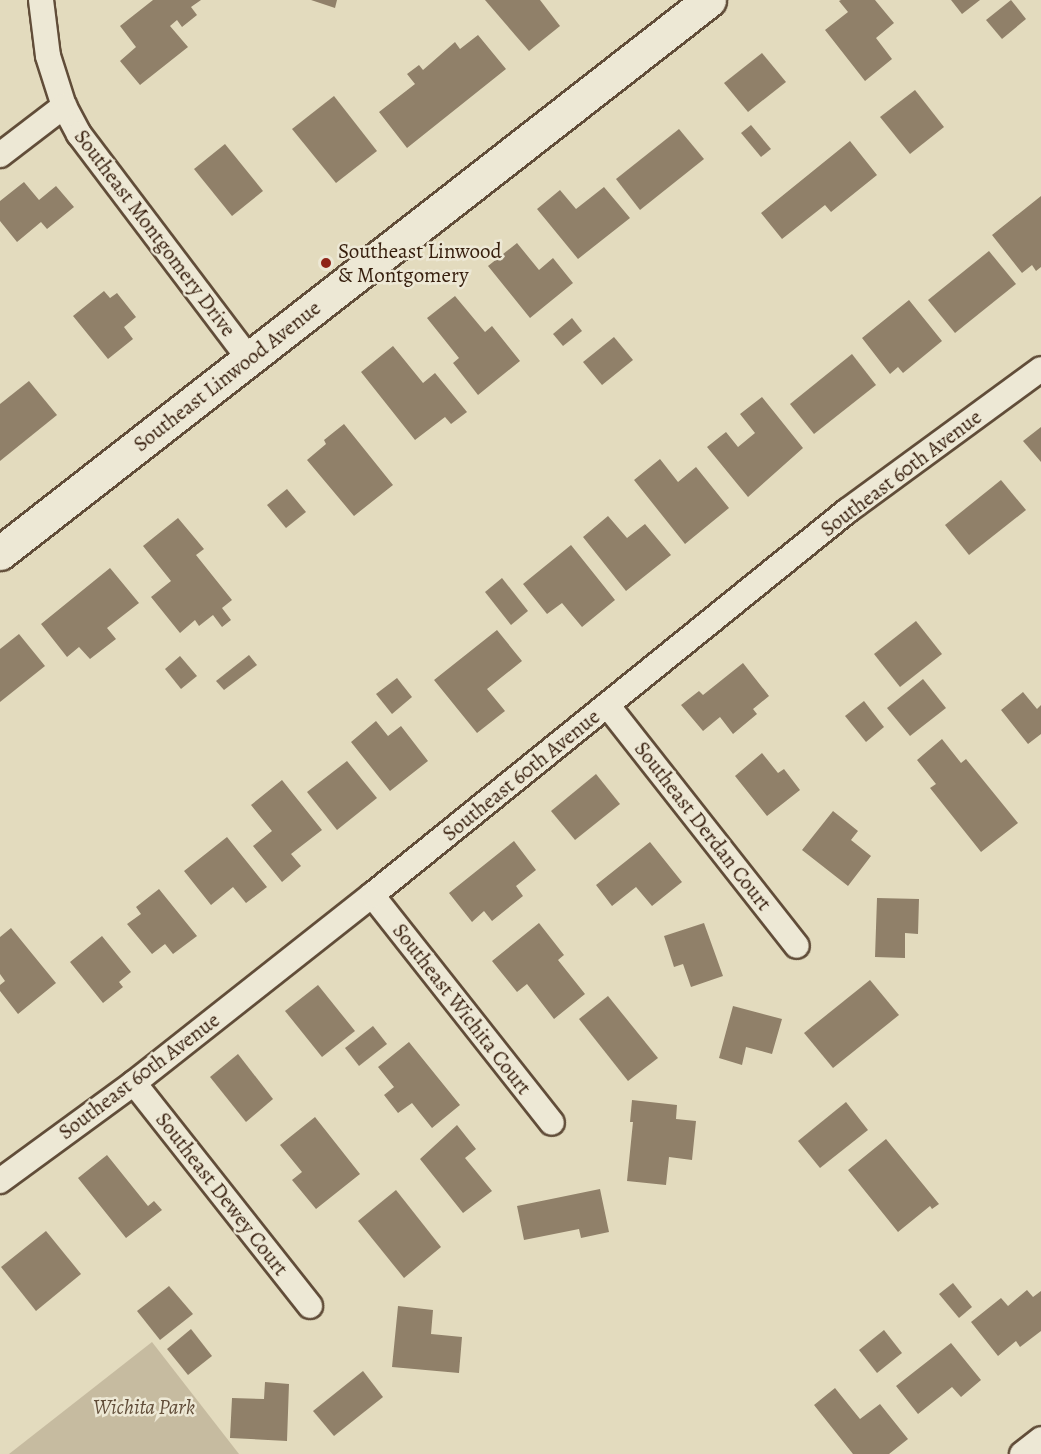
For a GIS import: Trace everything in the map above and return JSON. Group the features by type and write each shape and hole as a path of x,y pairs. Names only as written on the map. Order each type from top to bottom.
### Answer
{"main road":[{"name":"Southeast Linwood Avenue","path":"0,553 709,0"}],"street":[{"name":"Southeast Montgomery Drive","path":"41,0 48,56 64,106 95,158 249,359"},
{"path":"0,155 64,106"},
{"name":"Southeast 60th Avenue","path":"0,1180 134,1083 608,706 848,511 1041,369"},
{"name":"Southeast Derdan Court","path":"608,706 798,946"},
{"name":"Southeast Wichita Court","path":"372,895 552,1123"},
{"name":"Southeast Dewey Court","path":"134,1083 310,1306"},
{"path":"1022,1454 1041,1439"}],"green space":[{"name":"Wichita Park","path":"152,1342 239,1454 9,1454"}],"building":[{"path":"153,0 201,0 191,7 197,15 182,27 177,20 170,26 188,47 140,85 120,61 136,47 120,26"},
{"path":"311,0 337,0 335,8"},
{"path":"485,0 540,0 560,26 529,51"},
{"path":"875,0 894,23 876,38 892,59 865,81 825,30 848,12 839,1"},
{"path":"951,0 980,0 962,14"},
{"path":"1011,0 1026,19 1002,39 986,20"},
{"path":"478,35 506,69 407,148 379,112 415,84 407,74 419,65 423,70 455,42 460,49"},
{"path":"762,53 786,82 748,112 724,83"},
{"path":"915,90 944,127 910,154 880,117"},
{"path":"334,96 377,151 336,183 292,129"},
{"path":"751,125 771,149 761,157 741,133"},
{"path":"679,129 704,159 640,210 616,179"},
{"path":"850,141 877,175 831,212 825,205 782,239 761,213"},
{"path":"225,144 263,191 232,216 194,169"},
{"path":"24,182 39,200 56,186 74,207 47,229 41,222 17,242 0,221 0,201"},
{"path":"604,187 630,218 578,259 537,209 560,190 576,209"},
{"path":"1041,196 1041,267 1036,271 1032,265 1022,273 992,235"},
{"path":"517,243 539,270 553,258 573,283 530,318 488,266"},
{"path":"989,251 1016,284 955,333 928,300"},
{"path":"104,291 110,298 117,293 136,317 124,327 133,339 108,359 73,316"},
{"path":"455,296 485,332 492,326 520,361 478,395 453,363 459,358 427,318"},
{"path":"909,300 942,341 903,373 898,367 890,374 862,338"},
{"path":"572,318 582,331 563,346 553,334"},
{"path":"614,337 633,360 602,385 583,362"},
{"path":"393,346 423,383 435,373 467,412 451,424 445,417 415,440 361,372"},
{"path":"852,354 876,385 814,434 790,404"},
{"path":"29,381 57,415 0,461 0,404"},
{"path":"762,397 803,448 748,497 707,447 726,432 738,447 755,433 740,414"},
{"path":"344,424 393,485 354,516 307,460 326,444 324,440"},
{"path":"1041,427 1041,462 1023,441"},
{"path":"660,459 678,482 696,467 729,508 685,544 634,480"},
{"path":"1001,480 1026,510 969,555 945,525"},
{"path":"287,489 306,512 286,528 267,505"},
{"path":"608,516 627,538 645,524 671,555 626,591 583,537"},
{"path":"178,518 204,549 196,555 232,600 222,608 231,620 222,627 213,615 199,626 195,620 180,633 151,597 171,581 143,546"},
{"path":"571,545 615,600 582,627 562,603 547,614 523,584"},
{"path":"110,568 139,603 107,628 116,639 90,659 79,647 67,657 41,624"},
{"path":"502,578 528,611 511,625 485,592"},
{"path":"916,621 942,654 900,687 874,654"},
{"path":"497,630 522,661 487,689 505,711 477,733 434,680"},
{"path":"19,634 45,666 0,702 0,649"},
{"path":"249,655 257,665 224,690 216,681"},
{"path":"180,656 197,676 181,689 165,669"},
{"path":"743,663 769,696 753,709 757,714 733,734 720,717 703,731 681,705 699,691 703,695"},
{"path":"397,678 412,697 392,714 376,694"},
{"path":"923,679 946,708 910,736 887,708"},
{"path":"1023,692 1037,709 1041,705 1041,734 1028,744 1001,710"},
{"path":"864,701 884,727 866,742 845,716"},
{"path":"376,721 388,736 401,726 428,761 390,791 351,742"},
{"path":"942,739 961,763 966,759 1018,823 981,852 930,788 936,784 917,760"},
{"path":"762,753 778,773 784,769 800,790 767,816 735,776"},
{"path":"347,761 377,798 337,830 307,792"},
{"path":"596,774 620,804 575,840 551,811"},
{"path":"282,780 322,830 291,854 301,866 282,882 253,846 272,831 251,805"},
{"path":"833,811 858,831 851,840 871,856 848,886 802,850"},
{"path":"227,837 267,887 246,903 233,887 211,905 184,871"},
{"path":"514,841 536,870 516,886 523,896 492,921 484,911 472,922 449,893"},
{"path":"650,842 682,882 652,906 636,887 612,906 596,885"},
{"path":"159,889 197,936 173,954 165,944 152,954 127,924 141,914 136,907"},
{"path":"877,898 919,899 918,934 905,933 905,958 875,957"},
{"path":"539,923 564,955 558,960 585,994 554,1019 527,984 517,992 492,961"},
{"path":"704,923 723,976 691,987 683,964 674,967 664,936"},
{"path":"11,928 56,983 18,1014 0,991 0,985 5,981 0,974 0,937"},
{"path":"102,936 131,972 119,982 123,987 103,1003 70,962"},
{"path":"870,980 899,1015 833,1068 804,1033"},
{"path":"318,985 355,1031 322,1057 285,1011"},
{"path":"608,996 658,1058 628,1081 579,1019"},
{"path":"733,1006 782,1019 772,1054 746,1047 742,1065 719,1058"},
{"path":"373,1026 387,1044 359,1066 345,1048"},
{"path":"409,1042 460,1105 432,1128 412,1103 398,1113 384,1095 394,1087 378,1067"},
{"path":"238,1054 273,1099 246,1122 210,1077"},
{"path":"632,1100 677,1105 676,1119 696,1121 692,1160 669,1157 666,1185 627,1181 633,1122 630,1122"},
{"path":"846,1102 868,1130 820,1168 798,1141"},
{"path":"315,1117 360,1174 316,1209 292,1180 302,1172 280,1145"},
{"path":"457,1125 476,1149 465,1158 492,1191 463,1213 420,1159"},
{"path":"886,1139 939,1204 932,1209 930,1206 898,1232 848,1170"},
{"path":"107,1155 148,1206 154,1201 162,1210 126,1238 78,1178"},
{"path":"600,1189 609,1232 581,1238 579,1229 524,1240 517,1206"},
{"path":"396,1190 441,1247 404,1278 358,1221"},
{"path":"46,1231 81,1274 36,1311 1,1267"},
{"path":"953,1283 972,1307 959,1318 939,1294"},
{"path":"169,1286 193,1314 160,1340 137,1311"},
{"path":"1027,1290 1033,1297 1041,1291 1041,1331 1020,1347 1016,1341 998,1356 971,1322 1001,1298 1008,1306"},
{"path":"398,1306 433,1310 431,1334 462,1337 459,1373 392,1367"},
{"path":"191,1329 212,1356 188,1375 167,1349"},
{"path":"884,1330 902,1353 877,1373 859,1350"},
{"path":"951,1343 981,1380 961,1397 952,1387 918,1414 896,1386"},
{"path":"363,1371 383,1397 334,1436 313,1411"},
{"path":"265,1382 289,1384 287,1441 230,1438 232,1398 264,1399"},
{"path":"835,1388 860,1419 880,1404 908,1439 889,1454 853,1454 814,1405"}],"place":[{"name":"Southeast Linwood & Montgomery","path":"326,263"}]}
